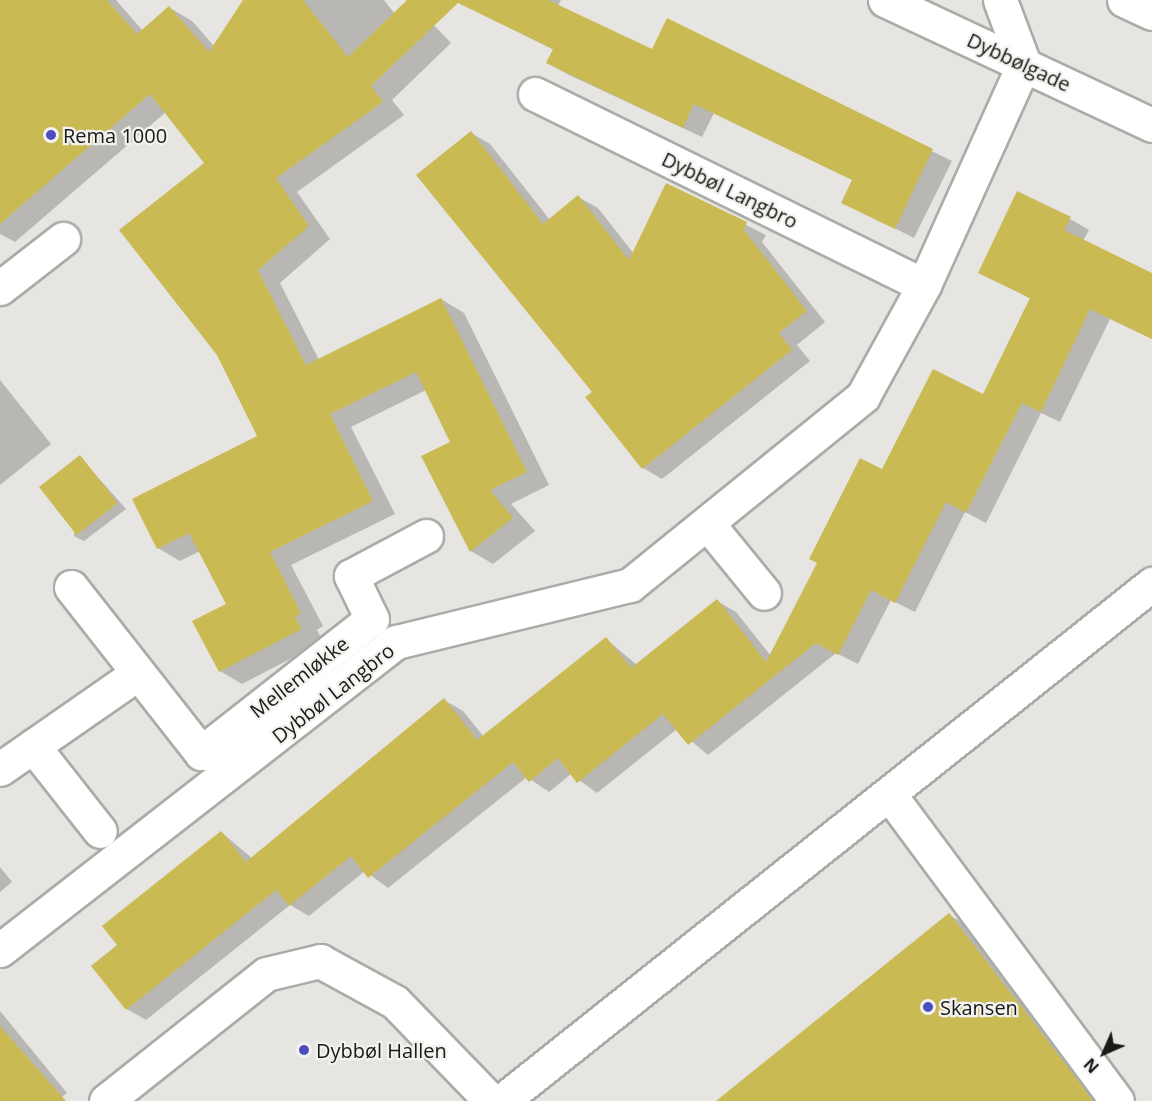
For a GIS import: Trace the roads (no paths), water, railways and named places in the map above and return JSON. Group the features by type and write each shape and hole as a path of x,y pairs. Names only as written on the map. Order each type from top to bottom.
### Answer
{"street":[{"name":"Dybbølgade","path":"885,0 1152,125"},
{"path":"1000,0 1024,64"},
{"path":"1124,0 1152,13"},
{"name":"Dybbøl Langbro","path":"0,950 396,642 630,585 863,396 924,285 1024,64"},
{"name":"Dybbøl Langbro","path":"536,94 924,285"},
{"path":"0,288 63,239"},
{"path":"707,523 764,593"},
{"name":"Mellemløkke","path":"70,587 201,753 372,619 351,576 426,536"},
{"path":"502,1101 1152,584"},
{"path":"0,769 138,673"},
{"path":"33,746 100,831"},
{"path":"889,794 1117,1101"},
{"path":"106,1101 266,974 320,961 395,1002 492,1101"}],"place":[{"name":"Rema 1000","path":"51,135"},
{"name":"Skansen","path":"928,1007"},
{"name":"Dybbøl Hallen","path":"304,1050"}]}
